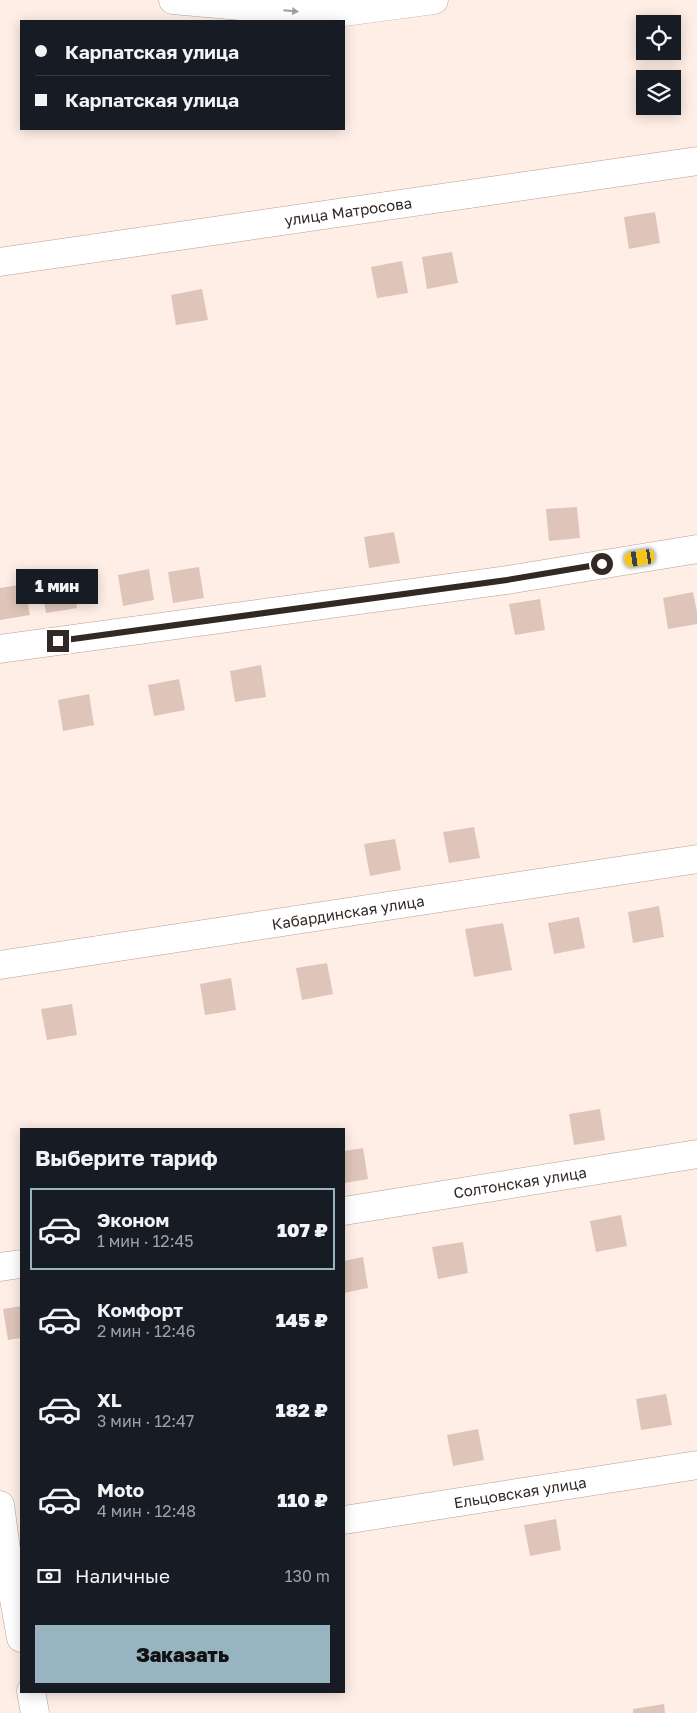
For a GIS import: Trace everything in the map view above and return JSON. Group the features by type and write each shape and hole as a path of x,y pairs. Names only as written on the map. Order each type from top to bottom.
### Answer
{"street":[{"path":"173,0 328,14 434,0"},
{"name":"улица Матросова","path":"0,262 697,161"},
{"path":"0,649 507,580 697,549"},
{"name":"Кабардинская улица","path":"0,965 697,859"},
{"name":"Солтонская улица","path":"345,1211 697,1154"},
{"path":"0,1267 20,1264"},
{"name":"Ельцовская улица","path":"345,1520 697,1465"},
{"path":"0,1505 20,1632"},
{"path":"31,1693 35,1713"}],"building":[{"path":"655,212 660,243 629,249 624,217"},
{"path":"452,252 458,283 427,289 422,257"},
{"path":"402,261 408,293 377,298 371,267"},
{"path":"202,289 208,320 176,325 171,295"},
{"path":"577,507 580,538 549,541 546,509"},
{"path":"394,532 400,563 369,568 364,537"},
{"path":"199,567 204,598 173,603 168,572"},
{"path":"149,569 154,600 123,606 118,575"},
{"path":"72,577 77,608 46,613 41,582"},
{"path":"24,584 30,615 0,620 0,588"},
{"path":"693,592 697,624 668,629 663,598"},
{"path":"540,599 545,630 515,635 509,604"},
{"path":"261,665 266,697 235,702 230,671"},
{"path":"179,679 185,710 154,716 148,685"},
{"path":"89,694 94,725 63,731 58,700"},
{"path":"474,827 480,858 449,863 443,832"},
{"path":"395,839 401,870 370,876 364,844"},
{"path":"659,906 664,937 633,943 628,912"},
{"path":"579,917 585,948 554,954 548,923"},
{"path":"503,923 512,970 474,977 465,929"},
{"path":"327,963 333,994 302,1000 296,968"},
{"path":"231,978 236,1010 205,1015 200,984"},
{"path":"72,1004 77,1035 47,1040 41,1009"},
{"path":"600,1109 605,1140 574,1145 569,1114"},
{"path":"363,1148 368,1179 345,1183 345,1151"},
{"path":"621,1215 627,1246 596,1252 590,1221"},
{"path":"463,1242 468,1273 438,1279 432,1247"},
{"path":"363,1257 368,1288 345,1293 345,1261"},
{"path":"20,1306 20,1338 8,1340 3,1309"},
{"path":"666,1394 672,1425 641,1430 636,1399"},
{"path":"478,1429 484,1460 453,1466 447,1435"},
{"path":"556,1519 561,1550 530,1556 524,1525"},
{"path":"664,1704 665,1713 633,1713 633,1709"}],"route":[{"path":"58,641 507,580 602,564"}]}
